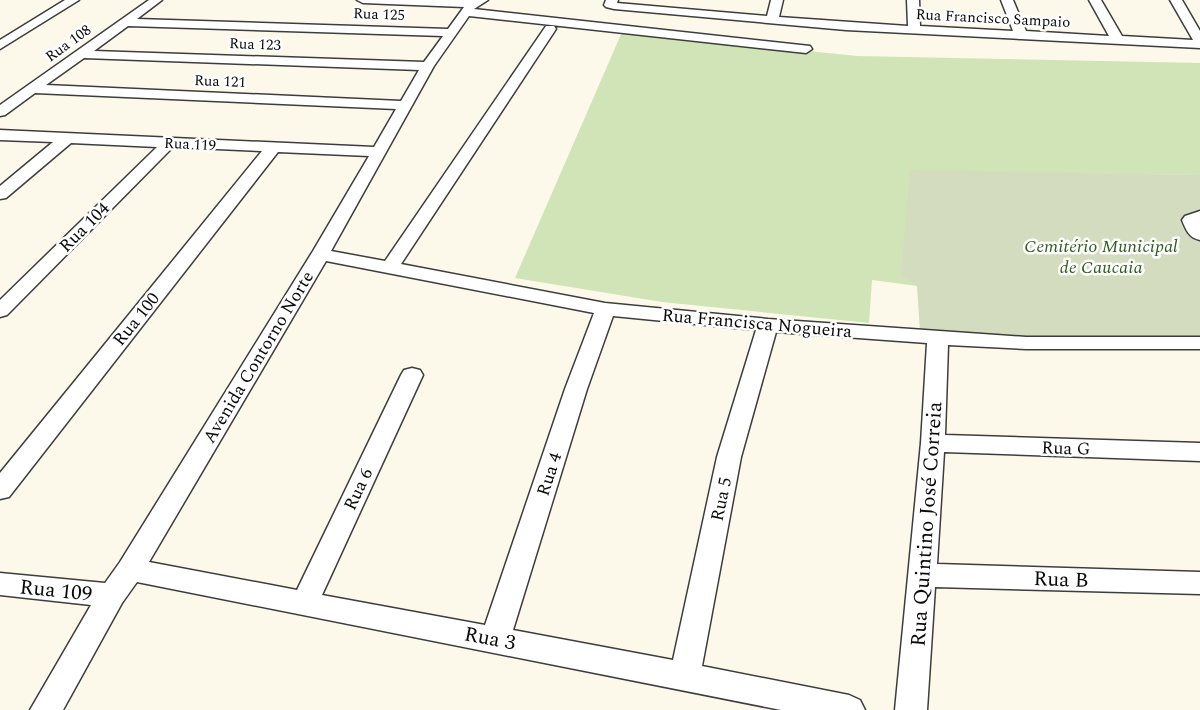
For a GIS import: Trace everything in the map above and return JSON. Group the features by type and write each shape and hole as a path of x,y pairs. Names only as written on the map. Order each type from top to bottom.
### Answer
{"street":[{"path":"0,45 73,0"},
{"name":"Rua 108","path":"0,112 156,0"},
{"path":"363,0 421,1 473,5 806,49"},
{"name":"Rua Francisco Sampaio","path":"612,0 610,5 614,6 668,11 729,12 772,20 914,30 1200,43"},
{"path":"668,11 676,0"},
{"path":"772,20 777,0"},
{"path":"913,0 914,30"},
{"path":"1007,0 1021,35"},
{"path":"1095,0 1118,40"},
{"path":"1176,0 1200,43"},
{"name":"Avenida Contorno Norte","path":"46,710 112,595 130,570 320,254 428,66 473,5"},
{"name":"Rua 125","path":"126,22 451,33"},
{"path":"389,268 550,29"},
{"name":"Rua 123","path":"80,54 428,66"},
{"name":"Rua 121","path":"32,89 405,105"},
{"name":"Rua 119","path":"0,135 379,152"},
{"path":"0,194 66,138"},
{"name":"Rua 104","path":"0,311 169,142"},
{"name":"Rua 100","path":"0,490 273,148"},
{"path":"1200,216 1191,220 1200,236"},
{"name":"Rua Francisca Nogueira","path":"320,254 605,309 768,325 938,338 1026,343 1200,343"},
{"name":"Rua 4","path":"495,640 576,389 605,309"},
{"name":"Rua 5","path":"685,676 729,457 768,325"},
{"name":"Rua Quintino José Correia","path":"911,710 933,443 938,338"},
{"name":"Rua 6","path":"304,604 412,374"},
{"name":"Rua G","path":"933,443 1200,452"},
{"name":"Rua 3","path":"130,570 685,676 849,710"},
{"name":"Rua B","path":"923,575 1200,583"},
{"name":"Rua 109","path":"0,584 112,595"}],"green space":[{"path":"622,32 857,56 1200,63 1200,175 910,171 917,286 872,280 869,323 662,302 515,278"},
{"name":"Cemitério Municipal de Caucaia","path":"910,170 1200,175 1200,340 973,336 920,332 917,286 901,274"}]}
